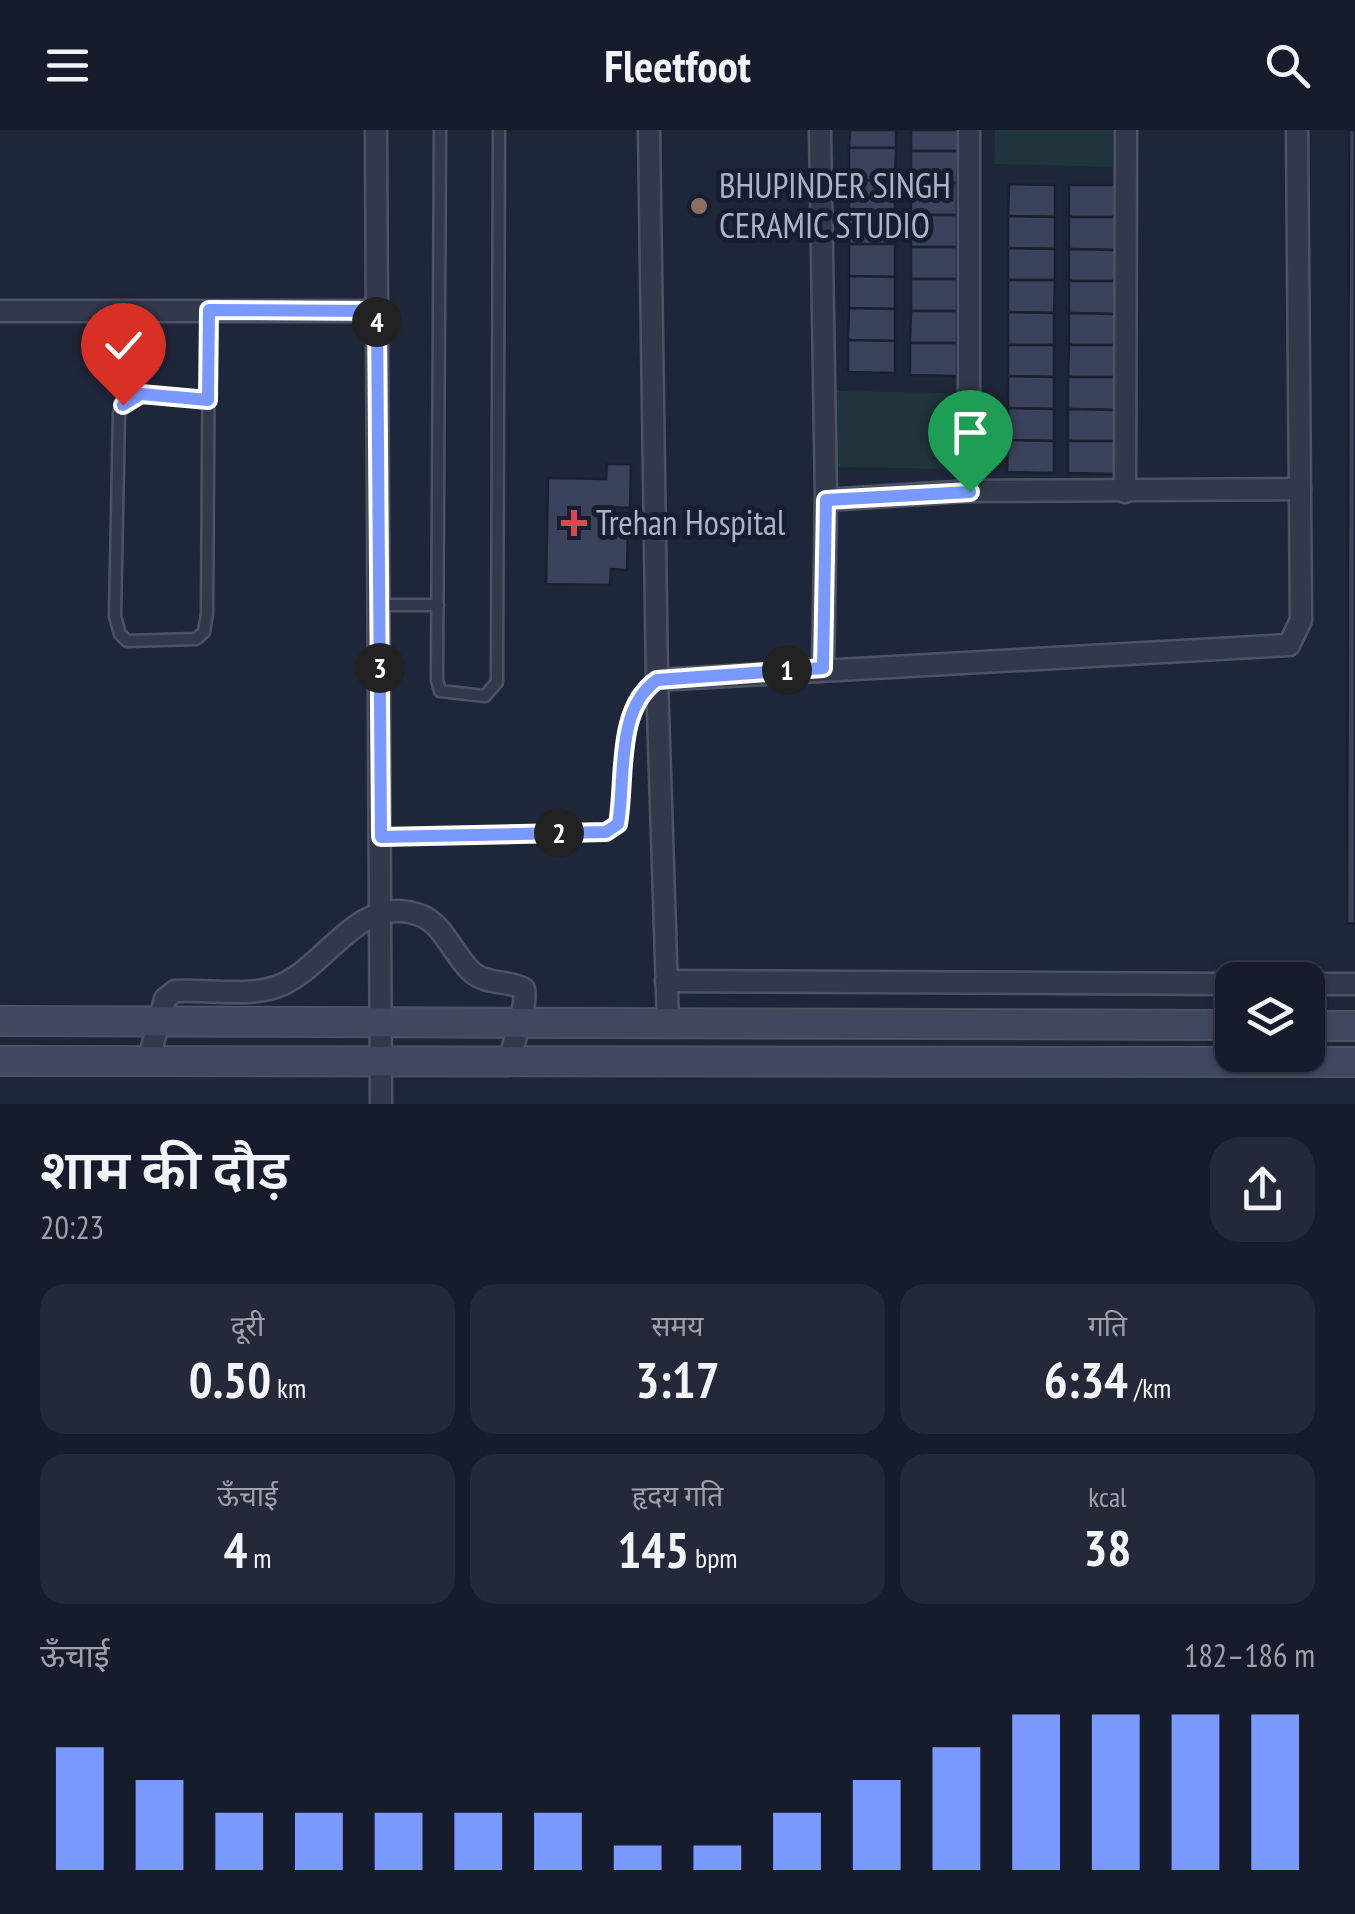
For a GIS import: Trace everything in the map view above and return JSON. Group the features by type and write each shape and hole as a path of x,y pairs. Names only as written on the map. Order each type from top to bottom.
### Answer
{"main road":[{"path":"0,1021 1215,1026"},
{"path":"1325,1026 1355,1026"},
{"path":"0,1061 1355,1062"}],"street":[{"path":"376,130 381,1104"},
{"path":"649,130 657,680 668,1023"},
{"path":"820,130 826,500 823,668"},
{"path":"970,130 970,492"},
{"path":"1125,492 1126,130"},
{"path":"657,680 1289,644 1301,620 1297,130"},
{"path":"0,311 377,311"},
{"path":"826,500 970,492 1300,489"},
{"path":"148,1062 165,999 175,991 274,988 296,978 362,920 382,914 424,916 480,978 520,986 526,1000 516,1022 509,1063"},
{"path":"666,980 1215,984"},
{"path":"1325,984 1355,984"}],"lane":[{"path":"440,130 440,691 485,696 493,691 499,130"},
{"path":"208,400 141,394 130,397 119,414 115,616 120,634 127,640 196,640 204,632 208,400 209,310"},
{"path":"379,605 438,605"},
{"path":"381,837 606,832 618,824 632,707 637,696 657,680"}],"shaded area":[{"path":"995,130 1113,130 1112,167 994,164"},
{"path":"837,391 955,393 954,469 836,467"}],"building":[{"path":"850,130 896,130 896,148 849,148"},
{"path":"911,130 958,130 958,151 911,151"},
{"path":"1349,130 1355,130 1355,924 1347,923"},
{"path":"849,148 896,148 895,181 849,180"},
{"path":"911,151 958,151 957,183 911,183"},
{"path":"849,180 895,181 895,212 849,212"},
{"path":"911,183 957,183 957,215 911,215"},
{"path":"1009,184 1055,185 1055,217 1008,216"},
{"path":"1069,185 1116,185 1116,217 1069,217"},
{"path":"849,212 895,212 895,244 849,244"},
{"path":"911,215 957,215 957,247 911,247"},
{"path":"1008,216 1055,217 1055,249 1008,248"},
{"path":"1069,217 1116,217 1115,250 1069,249"},
{"path":"849,244 895,244 895,277 849,276"},
{"path":"911,247 957,247 957,279 911,279"},
{"path":"1008,248 1055,249 1055,280 1008,280"},
{"path":"1069,249 1115,250 1115,281 1069,281"},
{"path":"849,276 895,277 895,309 849,308"},
{"path":"911,279 957,279 957,311 911,311"},
{"path":"1008,280 1055,280 1054,313 1008,312"},
{"path":"1069,281 1115,281 1115,314 1069,313"},
{"path":"849,308 895,309 895,341 848,340"},
{"path":"911,311 957,311 957,343 910,343"},
{"path":"1008,312 1054,313 1054,345 1008,345"},
{"path":"1069,313 1115,314 1115,345 1069,345"},
{"path":"848,340 895,341 895,373 848,372"},
{"path":"910,343 957,343 957,376 910,375"},
{"path":"1008,345 1054,345 1054,377 1008,376"},
{"path":"1069,345 1115,345 1115,377 1068,377"},
{"path":"1008,376 1054,377 1054,409 1008,408"},
{"path":"1068,377 1115,377 1115,410 1068,409"},
{"path":"1008,408 1054,409 1054,441 1008,440"},
{"path":"1068,409 1115,410 1115,441 1068,441"},
{"path":"1008,440 1054,441 1054,473 1007,472"},
{"path":"1068,441 1115,441 1115,474 1068,473"},
{"path":"607,464 631,464 630,508 612,507 612,525 628,525 627,570 611,569 610,585 546,584 548,478 606,479"}],"place":[{"name":"BHUPINDER SINGH CERAMIC STUDIO","path":"699,206"},
{"name":"Trehan Hospital","path":"574,523"}],"route":[{"path":"123,405 130,397 141,394 208,400 209,310 377,311 381,837 606,832 618,824 632,707 644,689 657,680 823,668 826,500 970,492"}]}
